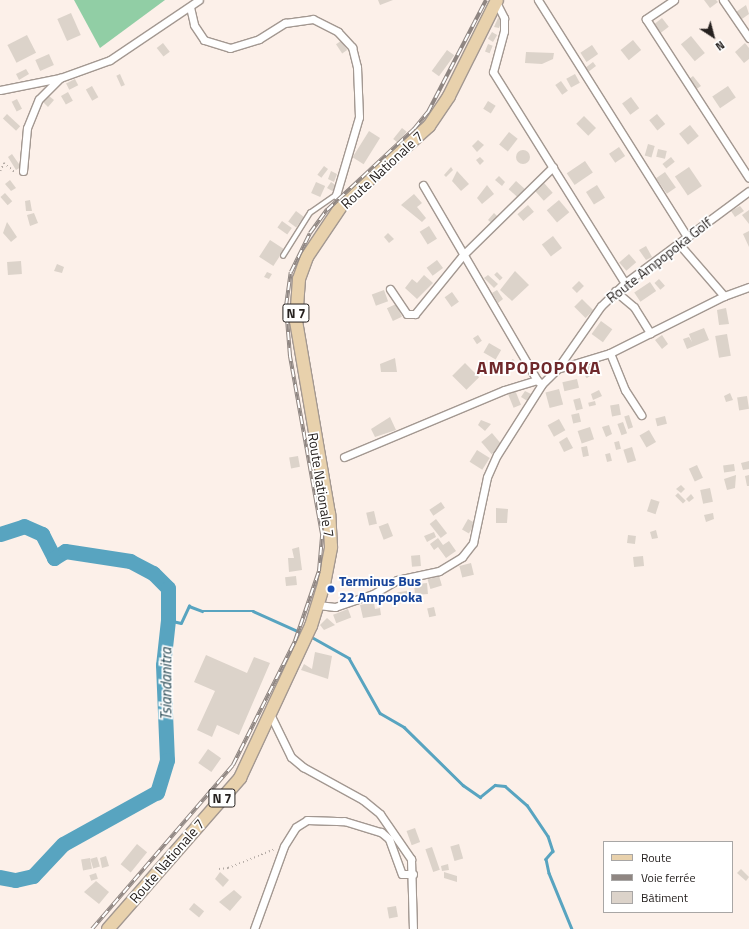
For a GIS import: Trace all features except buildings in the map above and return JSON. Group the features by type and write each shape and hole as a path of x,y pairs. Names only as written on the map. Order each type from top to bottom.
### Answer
{"main road":[{"name":"Route Nationale 7","path":"108,929 240,778 311,626 318,605 324,584 330,547 329,514 299,352 296,305 307,257 340,199 429,126 449,96 496,1"}],"street":[{"path":"0,90 60,78 110,60 199,0"},
{"path":"538,0 687,237"},
{"path":"674,0 646,19 749,178"},
{"path":"723,0 749,38"},
{"path":"496,1 504,18 504,31 493,72 625,283"},
{"path":"190,7 194,25 204,40 230,48 259,39 285,23 313,19 338,32 352,47 357,67 359,117 340,199"},
{"path":"23,171 30,116 39,99 60,78"},
{"path":"390,289 407,314 415,314 463,255 553,167"},
{"path":"344,457 504,390 539,382 423,185"},
{"name":"Route Ampopoka Golf","path":"318,605 335,607 373,594 397,580 439,571 462,557 473,542 487,476 496,455 539,382 557,369 615,291 687,237 748,195"},
{"path":"679,244 724,296"},
{"path":"557,369 610,353 724,296 749,287"},
{"path":"615,291 634,307 650,333"},
{"path":"610,353 625,390 641,415"},
{"path":"270,714 292,757 303,767 363,800 380,814 411,859 413,874 413,929"},
{"path":"254,929 284,846 296,827 307,820 365,825 389,839 402,874 413,874"}],"lane":[{"path":"283,256 310,213 340,199"}],"path":[{"path":"0,171 4,163 17,174 23,171"},
{"path":"219,868 228,868 284,846"}],"green space":[{"path":"74,0 165,0 100,48"}],"waterway":[{"name":"Tsiandanitra","path":"0,534 24,526 42,534 54,558 65,551 130,561 153,573 168,588 168,620 163,665 167,760 157,792 63,844 33,876 15,880 0,877"},
{"path":"168,620 181,623 189,606 202,611 253,611 304,634"},
{"path":"310,636 349,658 380,713 404,727 463,785 480,797 495,785 505,786 527,805 548,836 553,851 546,859 549,873 572,929"}],"railway":[{"path":"92,929 233,765 295,641 319,571 322,534 290,356 286,306 291,272 310,233 327,210 414,129 428,112 486,0"}],"place":[{"name":"Terminus Bus 22 Ampopoka","path":"331,589"}],"district":[{"name":"AMPOPOPOKA","path":"539,368"}]}
